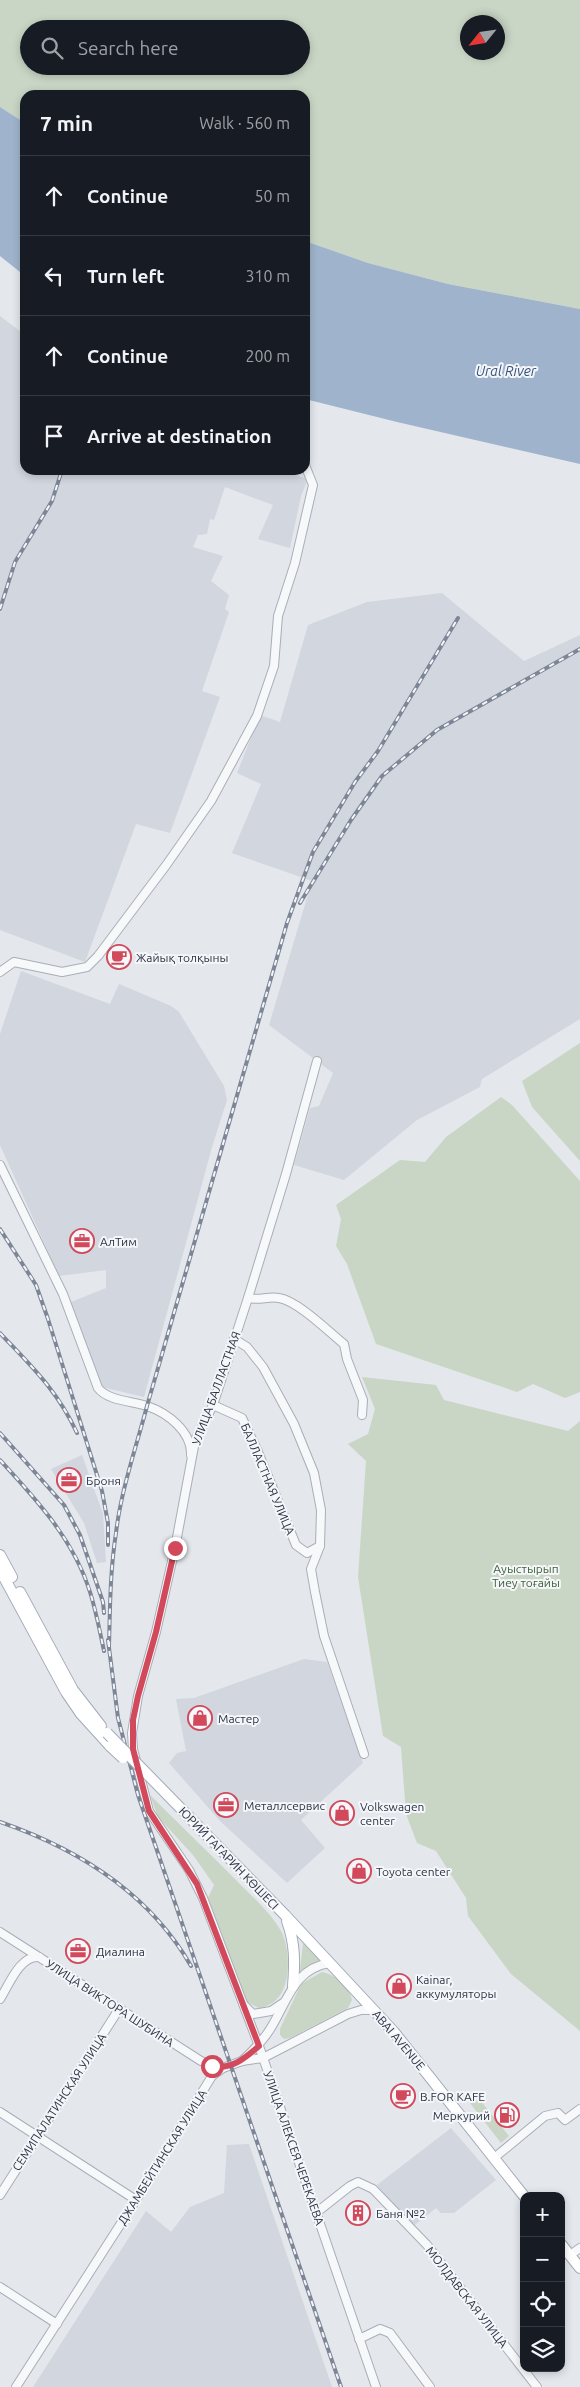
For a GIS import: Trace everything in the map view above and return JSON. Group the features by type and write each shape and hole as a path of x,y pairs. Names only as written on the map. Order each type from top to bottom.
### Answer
{"main road":[{"name":"ЮРИЙ ГАГАРИН КӨШЕСІ","path":"0,1555 73,1690 107,1733 285,1915"},
{"name":"ЮРИЙ ГАГАРИН КӨШЕСІ","path":"0,1570 66,1692 81,1714 110,1746 285,1915"},
{"name":"ABAI AVENUE","path":"285,1915 374,2010 416,2059 521,2192"},
{"path":"285,1915 294,1938 293,1986"},
{"path":"565,2249 580,2268"}],"street":[{"path":"0,972 14,962 62,972 87,967 98,956 168,864 211,801 257,716 274,666 278,616 295,563 313,485 309,475"},
{"name":"УЛИЦА БАЛЛАСТНАЯ","path":"133,1749 133,1720 156,1632 196,1441 213,1404 248,1298 286,1174 317,1061"},
{"path":"0,1164 63,1294 98,1388 108,1396 146,1406 172,1420 187,1438 191,1451 190,1470"},
{"path":"248,1298 257,1301 281,1298 288,1301 344,1344 346,1360 363,1400 362,1415"},
{"path":"234,1339 247,1346 263,1367 303,1445 314,1473 321,1510 320,1546 311,1569 324,1636 364,1754"},
{"name":"БАЛЛАСТНАЯ УЛИЦА","path":"213,1404 242,1418 296,1545 307,1553 320,1546"},
{"name":"УЛИЦА АЛЕКСЕЯ ЧЕРЕКАЕВА","path":"133,1749 149,1811 197,1884 259,2046 376,2387"},
{"name":"УЛИЦА ВИКТОРА ШУБИНА","path":"0,1932 201,2061 223,2068"},
{"path":"0,1999 24,1962 34,1957 39,1957"},
{"path":"242,2061 259,2046 293,1986 302,1975 313,1968 330,1963"},
{"path":"241,2002 253,2014 262,2014 271,2011 285,2002"},
{"name":"СЕМИПАЛАТИНСКАЯ УЛИЦА","path":"0,2195 119,2009"},
{"name":"ДЖАМБЕЙТИНСКАЯ УЛИЦА","path":"16,2387 136,2200 212,2076 223,2068 242,2061 262,2058 348,2014 361,2010 374,2010"},
{"path":"494,2158 545,2116 558,2113 565,2120 580,2109"},
{"path":"0,2112 136,2200"},
{"name":"МОЛДАВСКАЯ УЛИЦА","path":"317,2212 358,2182 372,2189 427,2245 537,2387"},
{"path":"570,2255 580,2248"},
{"path":"0,2287 57,2324"},
{"path":"359,2339 380,2329 390,2333 430,2387"}],"shaded area":[{"path":"0,316 20,331 20,475 294,475 308,479 301,496 290,548 258,539 273,505 225,487 214,520 210,519 207,534 198,535 193,547 223,556 211,581 229,595 225,609 229,612 202,691 220,697 170,833 136,824 85,962 0,930"},
{"path":"442,593 524,661 580,635 580,1019 482,1079 480,1087 417,1120 344,1180 294,1165 310,1108 319,1106 333,1073 269,1025 312,881 232,853 261,784 237,773 260,715 280,722 308,625 367,602"},
{"path":"21,971 110,1004 119,984 171,1006 179,1012 224,1086 227,1100 212,1147 144,1397 102,1387 71,1302 106,1288 106,1270 59,1276 0,1145 0,1034"},
{"path":"82,1455 103,1514 106,1562 97,1563 84,1523 51,1469"},
{"path":"304,1659 327,1662 363,1763 301,1820 325,1848 287,1883 221,1822 169,1763 177,1753 186,1751 176,1699 194,1698"},
{"path":"451,2128 496,2180 454,2213 441,2213 436,2208 412,2227 377,2185"},
{"path":"249,2144 332,2387 33,2387 146,2211 171,2232 190,2207 224,2193 227,2145"}],"green space":[{"path":"0,0 580,0 580,309 448,284 368,263 310,243 310,90 20,90 20,120 0,107"},
{"path":"580,1043 580,1161 532,1107 522,1081"},
{"path":"501,1097 512,1105 580,1181 580,1392 565,1398 533,1384 517,1392 376,1344 347,1264 336,1246 341,1219 336,1205 400,1160 425,1162 446,1137"},
{"name":"Ауыстырып Тиеу тоғайы","path":"362,1377 436,1385 444,1400 568,1431 580,1421 580,2031 511,1974 468,1916 466,1898 436,1851 417,1843 406,1814 401,1747 383,1736 358,1577 366,1461 348,1444 368,1434 375,1409"},
{"path":"150,1795 260,1903 281,1931 288,1956 287,1976 281,1993 273,2003 260,2009 246,2001 208,1898 214,1885 193,1855 158,1817"},
{"path":"303,1943 320,1960 300,1971"},
{"path":"322,1972 337,1978 348,1990 352,2000 348,2008 290,2038 284,2039 280,2035 280,2029 301,1984"},
{"path":"480,2100 509,2136 501,2143 470,2103"}],"water":[{"path":"0,107 20,120 20,272 0,256"},
{"name":"Ural River","path":"310,243 368,263 448,284 580,309 580,464 310,400"}],"railway":[{"path":"0,609 15,562 52,501 60,475"},
{"path":"109,1647 113,1562 118,1517 125,1485 287,923 313,852 355,782 378,751 458,618"},
{"path":"300,903 351,820 382,776 437,730 580,649"},
{"path":"0,1229 36,1285 48,1319 102,1491 108,1523 108,1545"},
{"path":"0,1333 52,1391 77,1433"},
{"path":"0,1433 64,1505 80,1535 103,1602 104,1613"},
{"path":"0,1460 40,1505 74,1555 90,1592 104,1651"},
{"path":"108,1640 118,1718 138,1795 341,2387"},
{"path":"0,1822 29,1833 84,1860 133,1895 174,1940 191,1966"}],"place":[{"name":"Жайық толқыны","path":"119,957"},
{"name":"АлТим","path":"82,1241"},
{"name":"Броня","path":"69,1480"},
{"name":"Мастер","path":"200,1718"},
{"name":"Металлсервис","path":"226,1805"},
{"name":"Volkswagen center","path":"342,1813"},
{"name":"Toyota center","path":"359,1871"},
{"name":"Диалина","path":"78,1951"},
{"name":"Kainar, аккумуляторы","path":"399,1986"},
{"name":"B.FOR KAFE","path":"403,2096"},
{"name":"Меркурий","path":"507,2115"},
{"name":"Баня №2","path":"358,2213"}],"route":[{"path":"175,1548 156,1632 138,1696 133,1720 133,1749 143,1795 149,1811 182,1858 197,1884 232,1980 259,2046 242,2061 223,2068 212,2066"}]}
